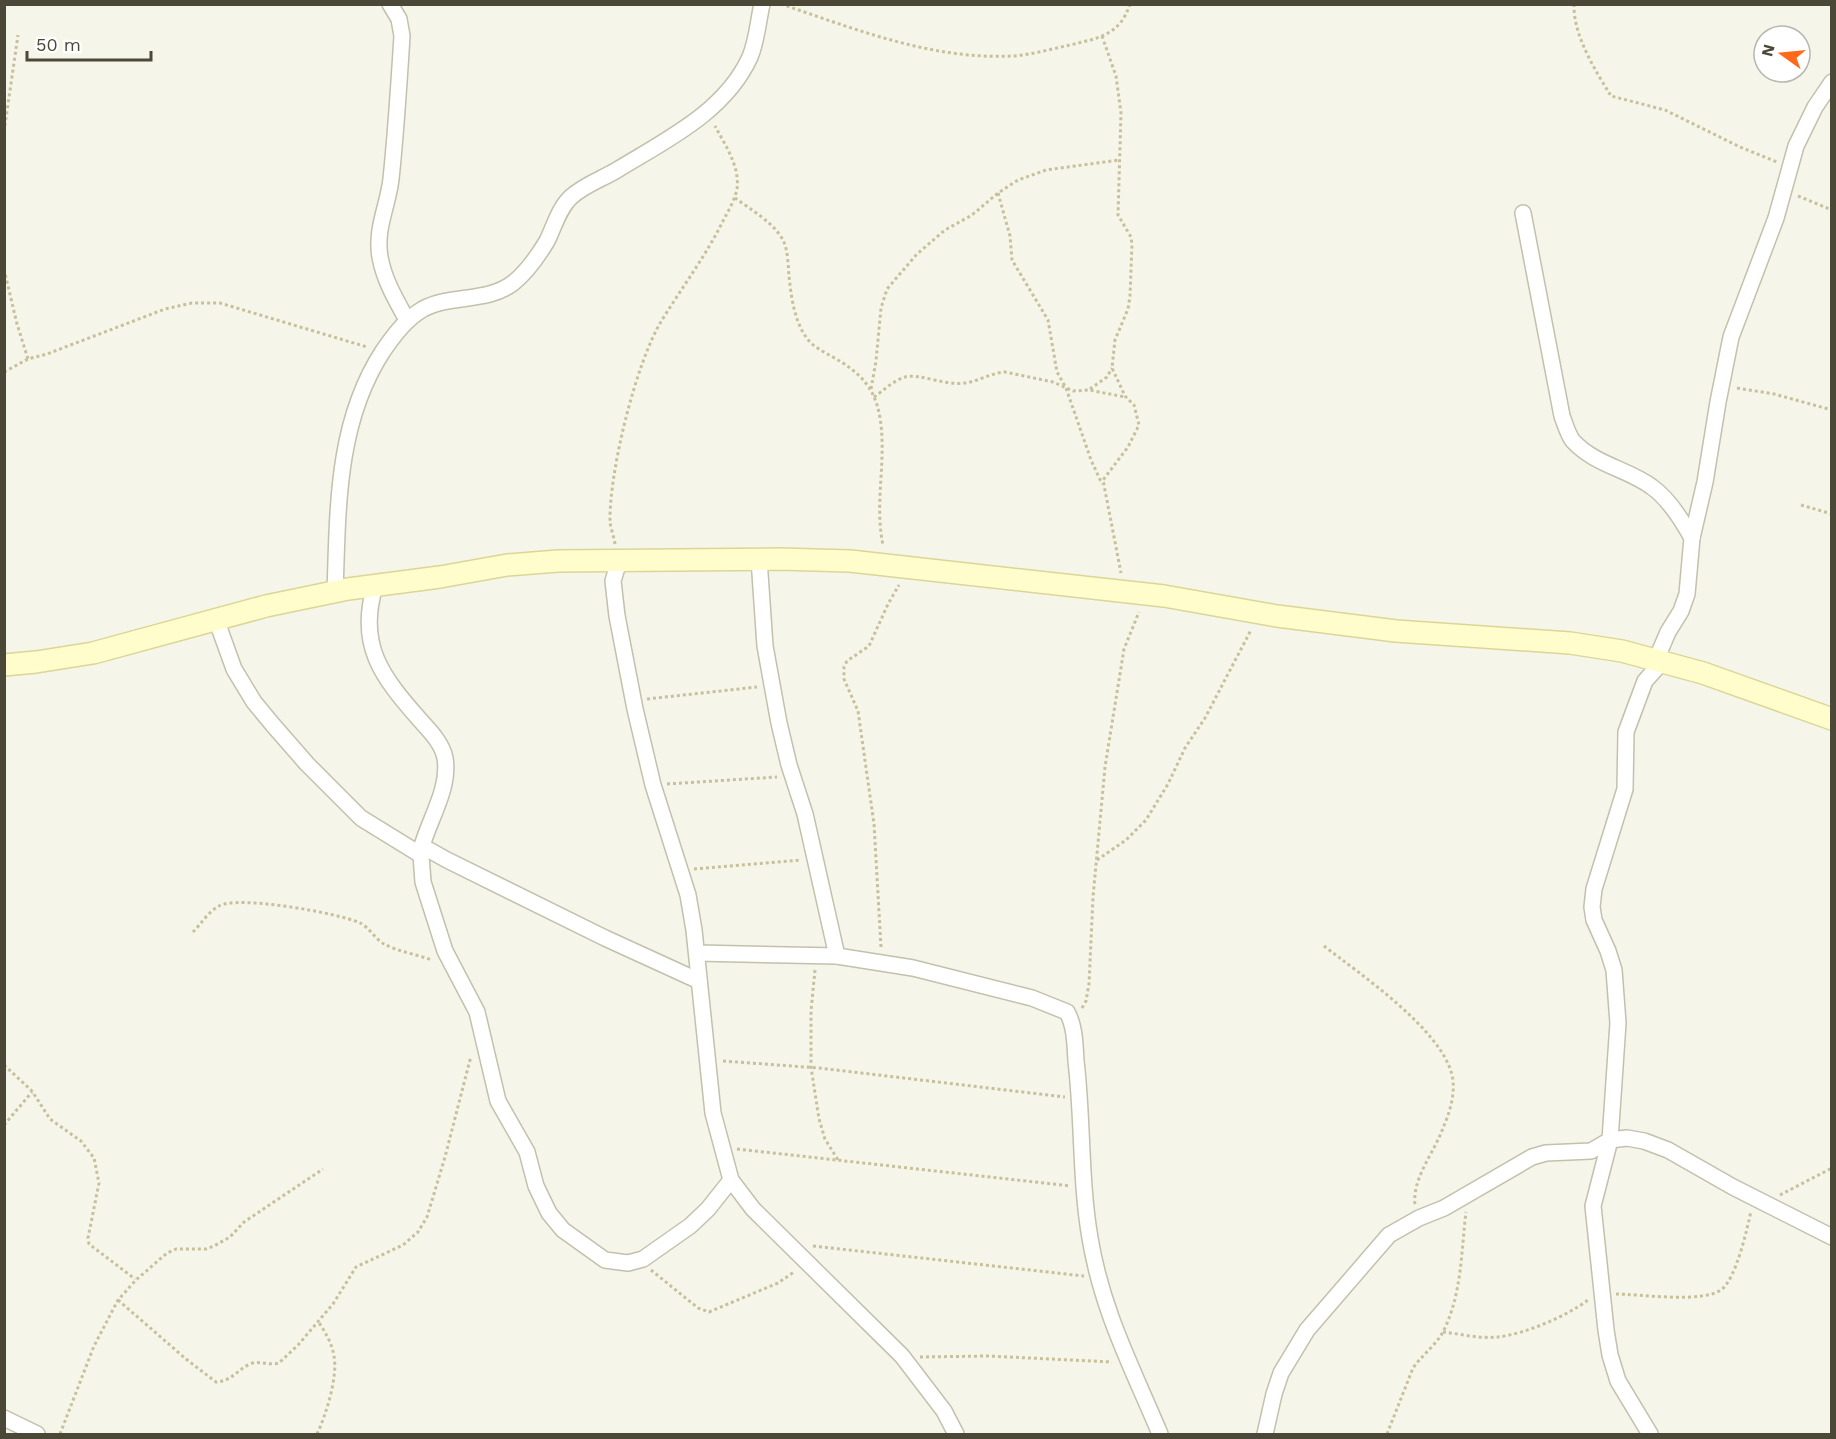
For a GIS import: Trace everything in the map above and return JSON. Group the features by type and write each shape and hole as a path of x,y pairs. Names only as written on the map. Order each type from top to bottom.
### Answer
{"street":[{"path":"390,4 399,19 402,36 391,182 380,224 379,239 380,257 387,282 407,320"},
{"path":"335,592 338,489 346,444 354,409 362,388 383,352 407,320 435,303 489,295 514,282 531,265 569,198 684,129 707,111 741,73 749,58 759,28 762,4"},
{"path":"1650,1434 1630,1402 1616,1372 1607,1338 1593,1206 1610,1140 1618,1023 1614,970 1594,920 1592,907 1594,889 1625,789 1626,732 1632,711 1645,681 1659,661 1668,632 1681,611 1687,594 1692,538 1734,328 1776,218 1804,129 1832,82"},
{"path":"1523,213 1562,416 1572,440 1592,457 1640,479 1655,489 1682,520 1692,538"},
{"path":"759,559 765,646 779,723 805,813 837,956"},
{"path":"4,665 93,653 266,606 335,592 507,565 558,561 759,559 850,561 1135,593 1396,631 1570,643 1622,651 1703,673 1832,719"},
{"path":"619,561 613,581 617,616 633,700 653,785 688,895 697,953 713,1113 731,1180 753,1209 902,1356 944,1410 956,1434"},
{"path":"375,586 369,606 374,657 395,690 437,741 444,757 445,779 421,850 423,882 445,951 477,1012 498,1101 527,1152 536,1186 549,1213 563,1230 605,1260 628,1263 639,1260 690,1226 708,1209 731,1180"},
{"path":"216,619 234,669 254,702 307,764 361,818 421,850 699,981"},
{"path":"697,953 837,956 913,968 1011,992 1058,1007 1069,1015 1074,1037 1080,1099 1084,1188 1089,1235 1097,1278 1128,1363 1160,1434"},
{"path":"1266,1434 1281,1373 1306,1330 1389,1235 1419,1218 1444,1208 1532,1156 1546,1153 1591,1152 1610,1140 1627,1138 1654,1144 1832,1237"},
{"path":"4,1418 37,1434"}],"path":[{"path":"781,4 931,51 962,55 1013,56 1055,48 1115,31 1126,17 1130,4"},
{"path":"1574,4 1574,18 1586,49 1611,96 1665,110 1740,147 1773,160 1780,166 1785,184 1799,196 1832,210"},
{"path":"4,132 18,35"},
{"path":"1089,390 1107,376 1112,368 1113,350 1128,309 1132,279 1131,237 1118,215 1121,113 1116,76 1102,36"},
{"path":"619,561 610,523 613,482 622,435 646,353 661,322 692,276 719,229 737,188 735,163 707,111"},
{"path":"870,390 876,361 881,308 887,289 917,254 945,230 972,215 1018,180 1046,170 1119,160"},
{"path":"998,193 1010,236 1012,260 1048,320 1057,372 1103,485 1110,508 1114,543 1135,593 1105,767 1093,897 1089,984 1082,1008 1069,1015"},
{"path":"734,197 762,218 783,240 793,302 805,336 811,343 855,370 864,378 874,397 880,417 879,527 886,565"},
{"path":"4,269 16,324 28,359"},
{"path":"4,372 28,359 47,354 165,309 192,303 220,303 383,352"},
{"path":"1103,485 1104,476 1128,447 1138,429 1137,410 1127,398 1112,368"},
{"path":"874,397 902,378 910,376 952,384 966,383 1005,372 1053,382 1080,392 1089,390 1127,398"},
{"path":"1720,391 1732,388 1756,390 1832,410"},
{"path":"1802,505 1832,514"},
{"path":"882,963 874,824 858,711 844,679 844,667 847,661 869,646 898,586 919,568"},
{"path":"1097,861 1126,840 1146,820 1168,784 1185,748 1205,718 1237,653 1261,613"},
{"path":"633,700 772,686"},
{"path":"653,785 793,776"},
{"path":"681,871 816,859"},
{"path":"193,932 218,906 230,902 245,902 330,914 362,923 384,944 454,968"},
{"path":"1324,946 1398,1004 1432,1040 1450,1070 1453,1084 1450,1109 1416,1188 1415,1206 1419,1218"},
{"path":"816,956 811,1011 811,1067 819,1119 825,1139 838,1161"},
{"path":"118,1300 216,1382 228,1380 250,1364 279,1363 333,1304 356,1267 403,1245 418,1232 428,1217 446,1157 472,1053"},
{"path":"706,1060 811,1067 1080,1099"},
{"path":"4,1065 32,1091 45,1114 81,1142 94,1158 99,1183 88,1238 89,1244 116,1267 136,1280"},
{"path":"4,1125 32,1091"},
{"path":"721,1147 1084,1188"},
{"path":"1443,1332 1480,1337 1515,1334 1574,1309 1602,1291 1673,1297 1718,1292 1724,1288 1740,1253 1759,1200 1832,1168"},
{"path":"60,1434 94,1346 118,1300 136,1280 167,1253 176,1249 206,1249 230,1237 244,1222 323,1169"},
{"path":"1387,1434 1413,1368 1419,1358 1437,1342 1454,1305 1458,1289 1468,1193"},
{"path":"787,1243 1097,1278"},
{"path":"639,1260 677,1293 698,1308 709,1312 778,1283 796,1270 802,1257"},
{"path":"317,1434 330,1392 335,1359 318,1321"},
{"path":"902,1356 988,1356 1128,1363"}]}
